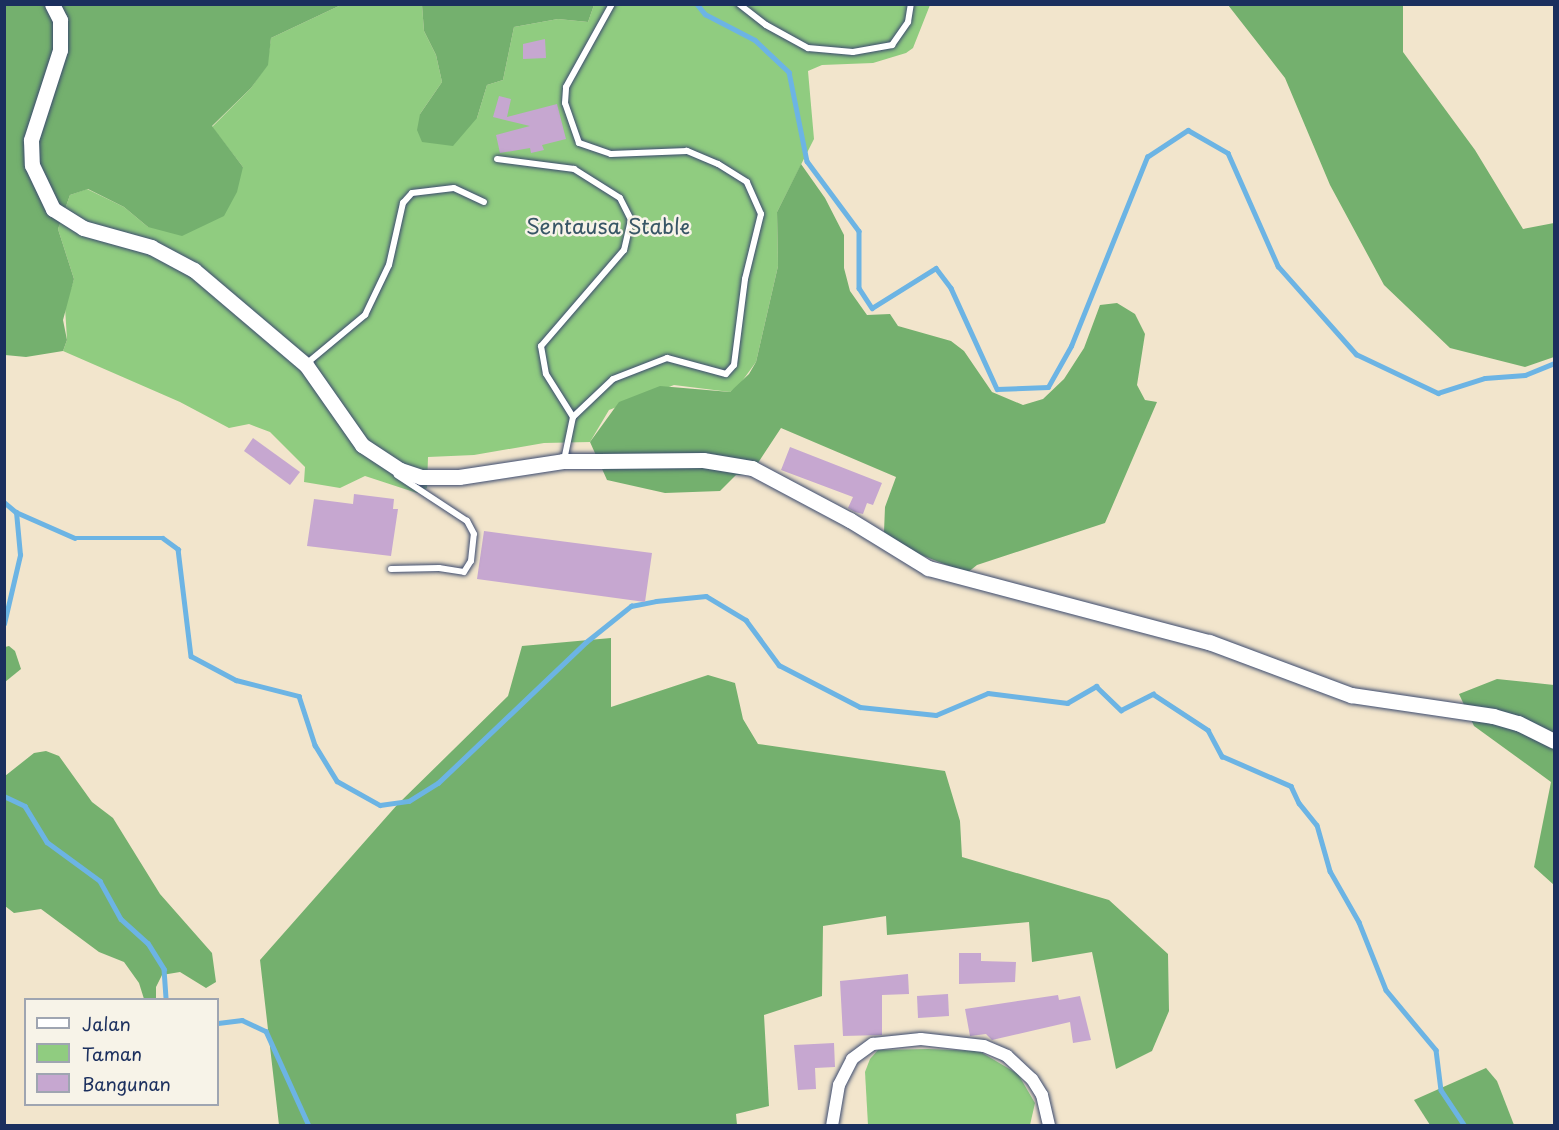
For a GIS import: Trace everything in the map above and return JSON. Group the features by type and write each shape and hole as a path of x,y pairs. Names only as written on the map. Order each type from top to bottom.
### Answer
{"street":[{"path":"52,4 60,20 60,50 31,140 32,165 53,209 83,228 151,248 194,270 306,365 362,445 389,465 421,477 459,477 563,461 703,460 752,468 928,568 1209,642 1351,695 1492,716 1518,723 1554,741"},
{"path":"832,1125 839,1085 852,1059 873,1044 921,1039 984,1046 1007,1056 1032,1079 1042,1095 1049,1125"}],"lane":[{"path":"563,461 573,417 613,379 667,358 726,374 734,365 746,279 761,214 747,182 718,164 687,151 612,154 579,143 565,104 566,87 612,4"},
{"path":"739,4 766,25 808,48 853,52 892,45 908,22 911,4"},
{"path":"496,159 574,169 620,198 631,220 624,250 541,346 546,375 573,417"},
{"path":"306,365 365,315 389,266 403,203 412,193 454,188 484,202"},
{"path":"389,465 398,476 467,521 474,534 471,561 464,572 427,567 391,569"}],"green space":[{"path":"422,4 594,5 588,22 558,19 514,27 503,80 487,85 477,118 453,146 422,142 417,130 420,114 442,82 436,55 424,31"},
{"path":"5,5 341,5 271,38 268,65 251,88 212,126 243,167 237,192 224,216 182,236 148,227 124,207 88,189 70,195 58,229 74,279 63,320 67,340 63,351 26,357 5,355"},
{"name":"Sentausa Stable","path":"341,5 422,5 424,31 436,55 442,82 420,114 477,118 487,85 503,80 514,27 558,19 588,22 594,5 930,5 913,48 906,53 873,63 822,65 808,71 814,139 777,212 778,266 756,362 740,384 730,392 674,385 609,410 590,442 544,443 474,455 428,457 427,488 417,493 365,476 340,488 304,482 305,467 270,432 249,424 229,428 180,402 63,351 67,340 65,307 74,279 58,229 70,195 87,189 124,207 148,227 243,167 212,127 251,88 267,65 271,38"},
{"path":"1228,5 1403,5 1403,52 1475,150 1523,229 1554,223 1554,357 1525,367 1450,348 1384,285 1330,185 1285,78"},
{"path":"801,164 825,198 844,235 844,268 850,291 867,315 890,314 898,326 951,341 964,351 992,392 1023,405 1043,399 1064,379 1084,348 1100,305 1117,303 1135,314 1145,334 1137,385 1145,400 1157,402 1105,523 977,565 967,573 916,553 884,532 885,507 896,477 781,428 750,475 736,475 720,491 665,493 607,480 590,442 619,402 660,386 730,392 749,374 756,362 778,266 777,212"},
{"path":"611,638 611,707 708,675 735,683 743,719 758,744 945,771 960,821 962,857 1109,900 1168,954 1169,1011 1152,1051 1116,1069 1092,952 1032,962 1029,922 887,935 886,916 823,926 822,996 764,1015 769,1106 736,1114 737,1125 279,1125 260,960 397,805 508,696 522,646"},
{"path":"9,646 15,651 21,669 5,682 5,647"},
{"path":"1497,679 1554,685 1554,885 1534,867 1551,782 1474,726 1459,694"},
{"path":"46,751 59,756 92,802 113,818 160,894 212,953 216,982 206,988 180,972 162,975 156,987 156,998 144,998 139,983 124,962 99,952 41,909 14,913 5,906 5,776 34,753"},
{"path":"878,1050 979,1051 1018,1074 1035,1103 1030,1125 868,1125 865,1072 870,1059"},
{"path":"1486,1068 1497,1081 1514,1125 1430,1125 1414,1100"}],"building":[{"path":"545,39 546,58 523,59 523,44"},
{"path":"499,96 511,99 507,117 557,104 566,139 542,145 544,150 531,153 530,148 500,153 496,135 530,126 493,117"},
{"path":"253,438 300,472 290,485 244,451"},
{"path":"790,447 882,483 873,505 867,503 863,514 855,512 848,508 853,497 781,470"},
{"path":"354,494 394,499 393,509 398,509 391,556 307,546 314,499 353,504"},
{"path":"484,531 652,553 645,602 477,579"},
{"path":"959,953 981,953 981,961 1016,962 1015,982 959,984"},
{"path":"908,974 909,994 882,995 882,1035 843,1036 840,981"},
{"path":"948,994 949,1016 918,1018 917,996"},
{"path":"1058,995 1059,1000 1080,996 1091,1040 1073,1043 1070,1022 992,1040 986,1034 970,1036 965,1009"},
{"path":"834,1043 835,1067 815,1068 816,1089 798,1090 794,1045"}],"waterway":[{"path":"697,4 705,14 755,40 789,72 807,161 859,231 859,288 872,308 936,268 951,288 997,389 1048,387 1071,346 1147,157 1188,130 1228,153 1278,266 1356,354 1438,393 1485,378 1525,375 1554,363"},
{"path":"4,502 16,512 75,538 163,538 178,549 191,656 236,680 299,696 315,745 337,781 380,805 409,801 438,783 586,642 631,606 656,601 706,596 746,620 779,665 860,707 936,715 988,693 1067,703 1096,686 1121,710 1153,694 1208,730 1222,756 1291,786 1299,803 1317,825 1330,871 1359,922 1386,990 1436,1050 1441,1090 1465,1126"},
{"path":"4,624 20,555 16,512"},
{"path":"4,796 25,806 47,842 100,881 121,919 148,943 164,969 166,998"},
{"path":"219,1023 242,1020 266,1031 309,1126"}]}
